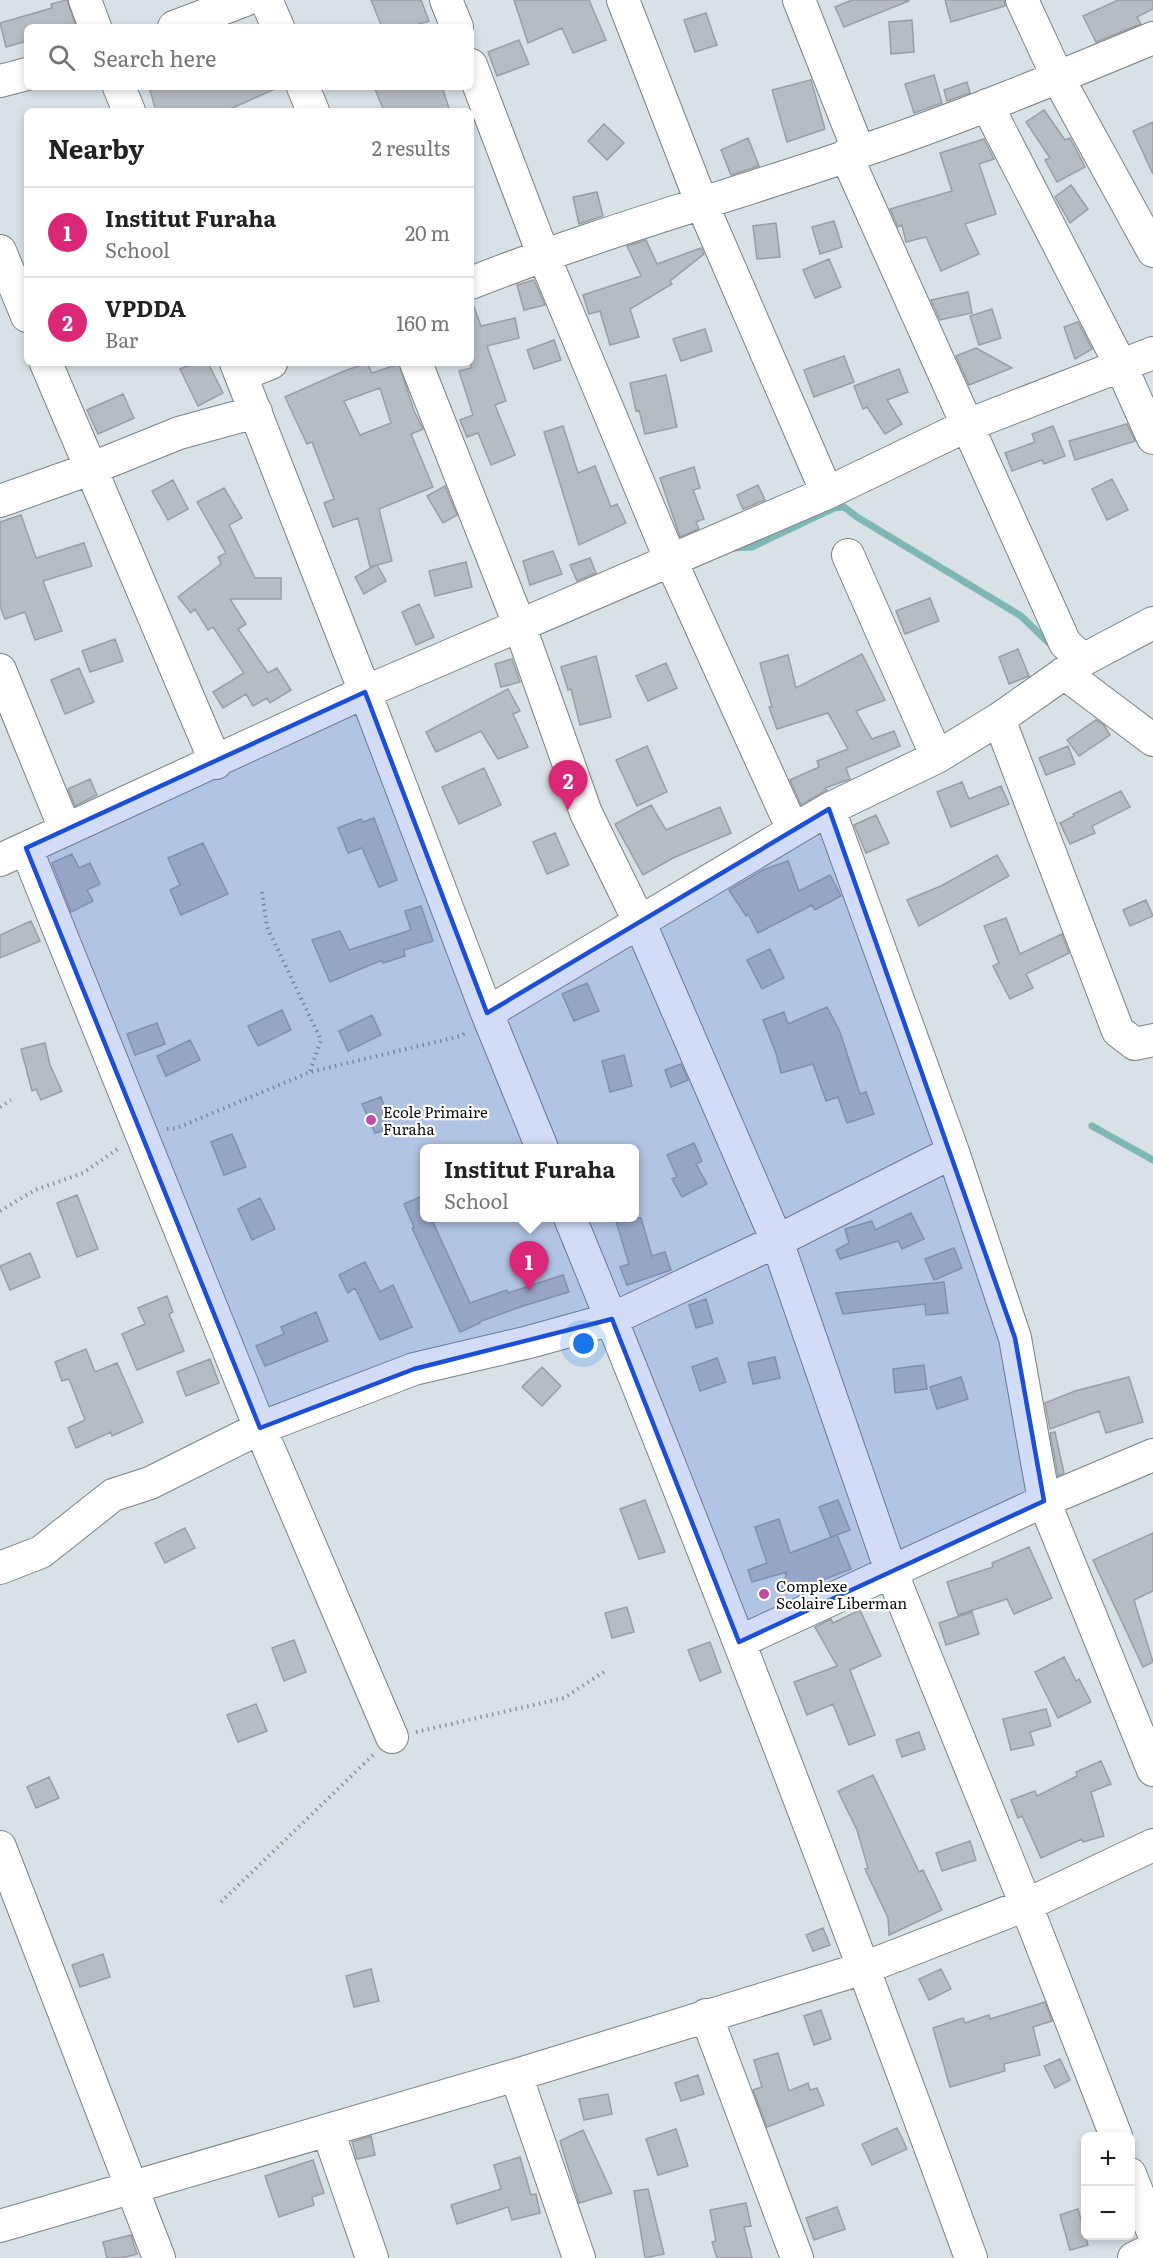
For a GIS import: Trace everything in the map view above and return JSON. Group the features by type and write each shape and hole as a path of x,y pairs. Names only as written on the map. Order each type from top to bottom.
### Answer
{"street":[{"path":"85,0 94,24"},
{"path":"182,24 245,0"},
{"path":"266,0 277,24"},
{"path":"446,0 456,24"},
{"path":"623,0 702,204 827,493"},
{"path":"800,0 853,154 1074,667 1153,740"},
{"path":"1022,0 1058,78 1153,250"},
{"path":"474,282 543,254 853,154 1058,78 1153,38"},
{"path":"474,72 543,254 671,561 793,830"},
{"path":"0,81 24,75"},
{"path":"120,90 128,108"},
{"path":"304,90 312,108"},
{"path":"987,105 1121,366 1153,438"},
{"path":"0,251 24,309"},
{"path":"392,1737 260,1428 141,1134 13,854 216,763 365,692 827,493 968,425 1153,353"},
{"path":"47,366 216,763"},
{"path":"254,366 238,369 365,692 487,1013 540,1144"},
{"path":"417,366 519,624 586,813 639,921 777,1241 891,1571 1026,1905 1114,2132"},
{"path":"0,501 90,469 179,433 256,412"},
{"path":"848,555 937,757"},
{"path":"487,1013 829,809 937,757 999,719 1074,667 1153,623"},
{"path":"0,670 65,829"},
{"path":"999,719 1118,1031 1135,1044 1153,1040"},
{"path":"829,809 953,1152 1015,1338 1044,1501 1153,1770"},
{"path":"0,1568 41,1552 113,1495 150,1483 260,1428 414,1369 529,1342 612,1318 777,1241 953,1152"},
{"path":"572,1222 612,1318 739,1642 864,1968 971,2258"},
{"path":"739,1642 1044,1501 1153,1455"},
{"path":"0,2226 516,2075 864,1968 1026,1905 1153,1845"},
{"path":"0,1847 159,2258"},
{"path":"705,2016 797,2258"},
{"path":"516,2075 579,2258"},
{"path":"328,2131 372,2258"},
{"path":"1135,2185 1153,2232"},
{"path":"1134,2258 1153,2249"}],"path":[{"path":"262,892 267,927 321,1040 310,1072"},
{"path":"0,1211 35,1190 83,1173 141,1134 177,1128 310,1072 461,1036 487,1013"},
{"path":"0,1107 11,1100"},
{"path":"221,1902 392,1737 564,1698 607,1670"}],"highlighted area":[{"path":"365,692 487,1013 829,809 1015,1338 1044,1501 739,1642 612,1319 414,1369 260,1428 26,848"}],"building":[{"path":"67,0 75,24 24,24 24,42 6,47 0,23 52,8 51,4"},
{"path":"371,0 421,0 429,21 420,24 381,24"},
{"path":"514,0 589,0 606,40 573,53 562,28 528,43"},
{"path":"852,0 909,1 844,27 835,7"},
{"path":"945,0 1004,0 1005,6 951,22"},
{"path":"1118,0 1153,0 1153,9 1137,17 1141,24 1096,42 1083,16"},
{"path":"706,13 717,45 695,52 684,20"},
{"path":"912,20 914,52 891,54 889,22"},
{"path":"519,40 529,64 497,76 488,52"},
{"path":"934,75 942,103 914,113 905,84"},
{"path":"811,80 825,129 787,142 772,90"},
{"path":"967,82 970,93 947,101 944,90"},
{"path":"150,90 272,90 233,108 155,108"},
{"path":"375,90 443,90 449,108 383,108"},
{"path":"1044,110 1065,140 1070,138 1085,167 1057,182 1045,160 1050,158 1026,122"},
{"path":"1153,122 1153,174 1133,131"},
{"path":"604,124 624,143 607,160 588,141"},
{"path":"748,138 759,166 731,175 721,150"},
{"path":"984,139 994,159 979,164 996,214 965,224 979,254 941,271 926,237 906,242 902,225 898,227 890,209 952,191 940,153"},
{"path":"1071,185 1088,209 1070,223 1055,197"},
{"path":"597,192 603,216 579,224 573,197"},
{"path":"834,221 842,247 820,254 812,227"},
{"path":"776,223 780,257 757,259 753,226"},
{"path":"646,240 657,264 701,248 704,254 670,281 672,284 630,309 639,337 610,345 600,311 589,314 583,295 641,276 627,246"},
{"path":"829,259 841,287 815,298 803,270"},
{"path":"534,280 545,305 524,310 517,285"},
{"path":"968,292 972,313 940,320 931,300"},
{"path":"474,307 481,326 515,318 519,338 487,346 506,401 495,405 515,455 491,465 478,433 467,437 460,420 473,415 459,371 474,366"},
{"path":"992,309 1001,338 979,345 970,316"},
{"path":"1078,322 1092,349 1075,359 1064,327"},
{"path":"705,329 712,351 681,361 673,339"},
{"path":"554,340 561,360 534,369 527,350"},
{"path":"976,348 1012,368 969,385 956,356"},
{"path":"844,356 854,382 814,397 804,370"},
{"path":"186,366 210,366 223,393 198,406 180,369"},
{"path":"358,366 368,366 372,373 400,366 414,411 423,429 411,434 433,487 379,509 392,561 377,565 386,581 364,594 355,577 376,565 370,567 358,518 333,527 324,503 334,499 312,442 307,444 285,397","holes":["380,388 391,423 360,435 344,401"]},
{"path":"899,369 908,392 887,400 902,424 885,434 867,407 863,409 854,386"},
{"path":"666,375 677,427 645,434 639,410 636,411 630,383"},
{"path":"123,394 134,418 98,434 87,410"},
{"path":"1127,424 1135,441 1075,460 1069,441"},
{"path":"563,426 578,473 595,466 611,507 617,504 626,523 579,545 544,432"},
{"path":"1053,426 1065,456 1044,464 1042,460 1012,471 1005,453 1035,442 1032,434"},
{"path":"694,467 700,488 693,490 704,519 696,522 699,529 680,537 660,478"},
{"path":"1112,479 1128,510 1107,520 1092,489"},
{"path":"173,480 188,509 168,520 152,491"},
{"path":"758,485 765,500 743,509 737,495"},
{"path":"445,486 457,515 443,523 427,496"},
{"path":"224,488 242,518 229,525 255,578 281,578 281,599 230,599 246,624 238,629 268,673 277,668 291,690 270,703 267,698 253,706 246,694 223,708 213,692 244,673 213,627 208,630 195,609 191,613 178,597 221,564 218,557 226,553 197,502"},
{"path":"21,515 36,558 84,543 92,566 43,581 62,631 35,640 25,612 5,619 0,606 0,522"},
{"path":"553,551 562,574 530,585 523,561"},
{"path":"590,558 596,573 577,581 570,565"},
{"path":"466,562 472,587 435,596 429,571"},
{"path":"930,598 939,621 905,634 896,611"},
{"path":"419,604 434,637 416,645 402,612"},
{"path":"115,639 123,661 90,672 82,651"},
{"path":"1018,649 1029,676 1009,684 999,657"},
{"path":"862,654 885,700 856,711 872,739 894,731 900,746 846,768 850,779 825,788 827,790 801,805 790,780 819,767 817,761 848,749 828,713 777,729 769,707 772,707 760,663 788,655 796,688"},
{"path":"596,656 611,717 580,725 571,689 568,690 561,667"},
{"path":"512,659 520,682 501,687 495,664"},
{"path":"666,663 677,688 648,701 636,676"},
{"path":"79,668 94,702 65,714 51,680"},
{"path":"508,689 520,711 513,714 528,747 498,759 481,731 436,752 426,732"},
{"path":"1096,720 1104,725 1110,735 1079,756 1067,740"},
{"path":"647,746 667,792 637,806 616,760"},
{"path":"1068,746 1075,764 1046,775 1039,758"},
{"path":"484,768 501,805 459,824 442,787"},
{"path":"90,779 97,795 75,806 68,789"},
{"path":"962,782 969,799 1001,786 1009,804 951,827 937,792"},
{"path":"1121,791 1130,807 1092,826 1095,833 1070,844 1060,823 1074,816 1073,814"},
{"path":"651,805 666,830 720,807 731,833 673,858 643,875 615,824"},
{"path":"876,815 889,843 866,853 854,825"},
{"path":"374,818 397,880 379,887 362,848 348,853 338,828 361,819 363,822"},
{"path":"555,833 569,865 547,874 533,842"},
{"path":"203,843 228,894 181,915 170,890 180,885 168,858"},
{"path":"72,854 79,868 90,863 100,884 87,890 93,901 71,912 52,863"},
{"path":"997,855 1009,876 919,926 907,900 941,886"},
{"path":"788,861 799,891 830,875 841,896 815,910 812,905 758,933 748,914 746,916 729,890 763,870"},
{"path":"1146,900 1153,916 1130,926 1123,910"},
{"path":"421,906 433,941 404,950 405,956 383,963 382,960 330,982 312,940 340,931 349,950 411,930 405,911"},
{"path":"1006,918 1020,954 1062,934 1069,953 1026,974 1033,988 1010,999 993,966 999,963 984,926"},
{"path":"31,921 40,941 0,958 0,935"},
{"path":"770,949 784,978 762,989 747,960"},
{"path":"587,983 599,1011 574,1021 562,994"},
{"path":"827,1007 840,1032 860,1094 866,1092 874,1114 847,1123 838,1097 826,1101 813,1064 781,1073 763,1020 784,1012 788,1024"},
{"path":"282,1010 291,1030 258,1046 248,1026"},
{"path":"372,1015 381,1035 348,1051 339,1031"},
{"path":"157,1023 165,1044 135,1055 127,1034"},
{"path":"190,1040 200,1060 166,1076 157,1056"},
{"path":"45,1043 50,1065 62,1091 41,1100 36,1089 32,1091 21,1049"},
{"path":"624,1055 632,1086 610,1092 602,1061"},
{"path":"681,1064 688,1080 671,1087 665,1070"},
{"path":"381,1097 392,1128 375,1133 362,1104"},
{"path":"232,1134 246,1167 224,1175 211,1142"},
{"path":"694,1143 702,1161 696,1164 707,1184 682,1197 672,1179 677,1177 667,1155"},
{"path":"77,1195 98,1249 77,1257 57,1203"},
{"path":"420,1197 420,1222 433,1222 470,1303 563,1275 569,1292 479,1322 460,1332 412,1228 414,1227 404,1204"},
{"path":"260,1198 275,1229 252,1240 238,1209"},
{"path":"911,1213 924,1239 902,1249 898,1241 840,1259 836,1250 849,1243 845,1229 872,1221 875,1230"},
{"path":"641,1218 652,1256 665,1252 671,1270 627,1285 620,1267 629,1264 616,1222 639,1222"},
{"path":"954,1248 962,1268 934,1280 925,1259"},
{"path":"30,1253 40,1277 10,1290 0,1266"},
{"path":"365,1262 380,1292 393,1285 412,1327 380,1340 355,1288 348,1293 339,1275"},
{"path":"944,1282 948,1313 926,1315 925,1304 843,1314 836,1293"},
{"path":"167,1296 173,1312 169,1314 184,1351 137,1370 122,1334 145,1324 138,1308"},
{"path":"706,1299 713,1323 696,1328 689,1305"},
{"path":"316,1312 328,1341 265,1366 256,1346 284,1334 281,1327"},
{"path":"86,1349 95,1372 117,1363 143,1422 112,1436 111,1432 76,1448 68,1428 85,1420 69,1379 62,1381 55,1362"},
{"path":"775,1357 780,1378 753,1384 748,1363"},
{"path":"717,1358 726,1382 700,1391 692,1367"},
{"path":"210,1359 219,1383 186,1396 177,1372"},
{"path":"924,1365 927,1389 895,1393 893,1369"},
{"path":"542,1367 561,1386 542,1406 522,1387"},
{"path":"961,1377 968,1399 937,1409 930,1387"},
{"path":"1129,1377 1143,1422 1106,1433 1099,1411 1050,1429 1045,1403 1075,1391"},
{"path":"1055,1432 1064,1473 1058,1476 1050,1433"},
{"path":"645,1500 665,1552 639,1559 620,1509"},
{"path":"838,1500 850,1530 831,1537 819,1507"},
{"path":"779,1519 790,1553 837,1535 851,1569 812,1584 814,1588 801,1593 782,1588 787,1572 752,1582 748,1570 767,1563 755,1527"},
{"path":"185,1528 195,1548 165,1563 155,1543"},
{"path":"1153,1533 1153,1591 1134,1600 1153,1662 1143,1667 1093,1560"},
{"path":"1029,1547 1052,1598 1014,1614 1007,1599 958,1615 947,1582 993,1567 992,1563"},
{"path":"627,1607 634,1632 612,1638 605,1613"},
{"path":"860,1610 881,1656 850,1670 875,1735 849,1745 833,1704 807,1715 794,1682 837,1666 815,1627 831,1619 833,1623"},
{"path":"972,1612 979,1634 946,1645 939,1623"},
{"path":"294,1640 306,1672 284,1681 272,1648"},
{"path":"710,1642 721,1672 700,1681 688,1650"},
{"path":"1064,1657 1076,1681 1079,1679 1091,1702 1058,1718 1035,1672"},
{"path":"256,1704 267,1731 238,1742 227,1715"},
{"path":"1046,1709 1051,1726 1030,1732 1034,1745 1011,1750 1003,1719"},
{"path":"919,1732 925,1749 902,1757 896,1740"},
{"path":"1101,1761 1111,1784 1091,1792 1104,1836 1083,1842 1082,1839 1041,1858 1022,1816 1018,1818 1011,1800 1035,1791 1037,1796 1077,1776 1076,1772"},
{"path":"873,1775 919,1872 923,1870 942,1910 889,1935 888,1918 865,1869 868,1868 857,1830 838,1791"},
{"path":"49,1777 59,1798 36,1808 27,1787"},
{"path":"970,1841 976,1860 942,1871 936,1853"},
{"path":"823,1928 830,1945 813,1951 806,1935"},
{"path":"103,1954 110,1977 80,1987 72,1965"},
{"path":"371,1969 379,2001 354,2007 346,1976"},
{"path":"941,1969 951,1989 929,2000 919,1979"},
{"path":"1045,2002 1052,2021 1033,2027 1040,2055 1004,2064 1005,2071 950,2087 933,2028 963,2018 965,2023 989,2015 990,2019"},
{"path":"821,2010 831,2039 814,2045 804,2016"},
{"path":"778,2053 789,2091 808,2083 810,2090 817,2088 824,2105 767,2127 753,2090 762,2087 754,2060"},
{"path":"1060,2059 1070,2080 1055,2088 1044,2066"},
{"path":"698,2075 704,2094 681,2101 675,2083"},
{"path":"608,2094 612,2114 584,2120 579,2099"},
{"path":"897,2128 907,2149 872,2165 862,2144"},
{"path":"676,2129 688,2166 658,2175 646,2139"},
{"path":"583,2130 612,2193 579,2203 560,2141"},
{"path":"371,2136 375,2155 357,2159 352,2142"},
{"path":"520,2157 531,2195 536,2194 540,2213 512,2220 508,2207 457,2224 451,2205 501,2189 494,2165"},
{"path":"313,2160 324,2193 312,2197 314,2205 279,2217 265,2176"},
{"path":"648,2189 664,2254 645,2258 634,2191"},
{"path":"746,2203 751,2226 744,2227 752,2258 717,2258 712,2242 716,2241 710,2210"},
{"path":"837,2207 845,2229 814,2240 806,2218"},
{"path":"1078,2209 1081,2220 1081,2240 1087,2240 1088,2245 1070,2250 1060,2215"},
{"path":"131,2235 137,2254 122,2258 107,2258 103,2242"}],"waterway":[{"path":"731,548 752,547 834,508 844,507 1021,616 1052,646"},
{"path":"1092,1126 1153,1160"}],"place":[{"name":"VPDDA","path":"568,810"},
{"name":"Ecole Primaire Furaha","path":"371,1120"},
{"name":"Institut Furaha","path":"529,1291"},
{"name":"Complexe Scolaire Liberman","path":"764,1594"}]}
